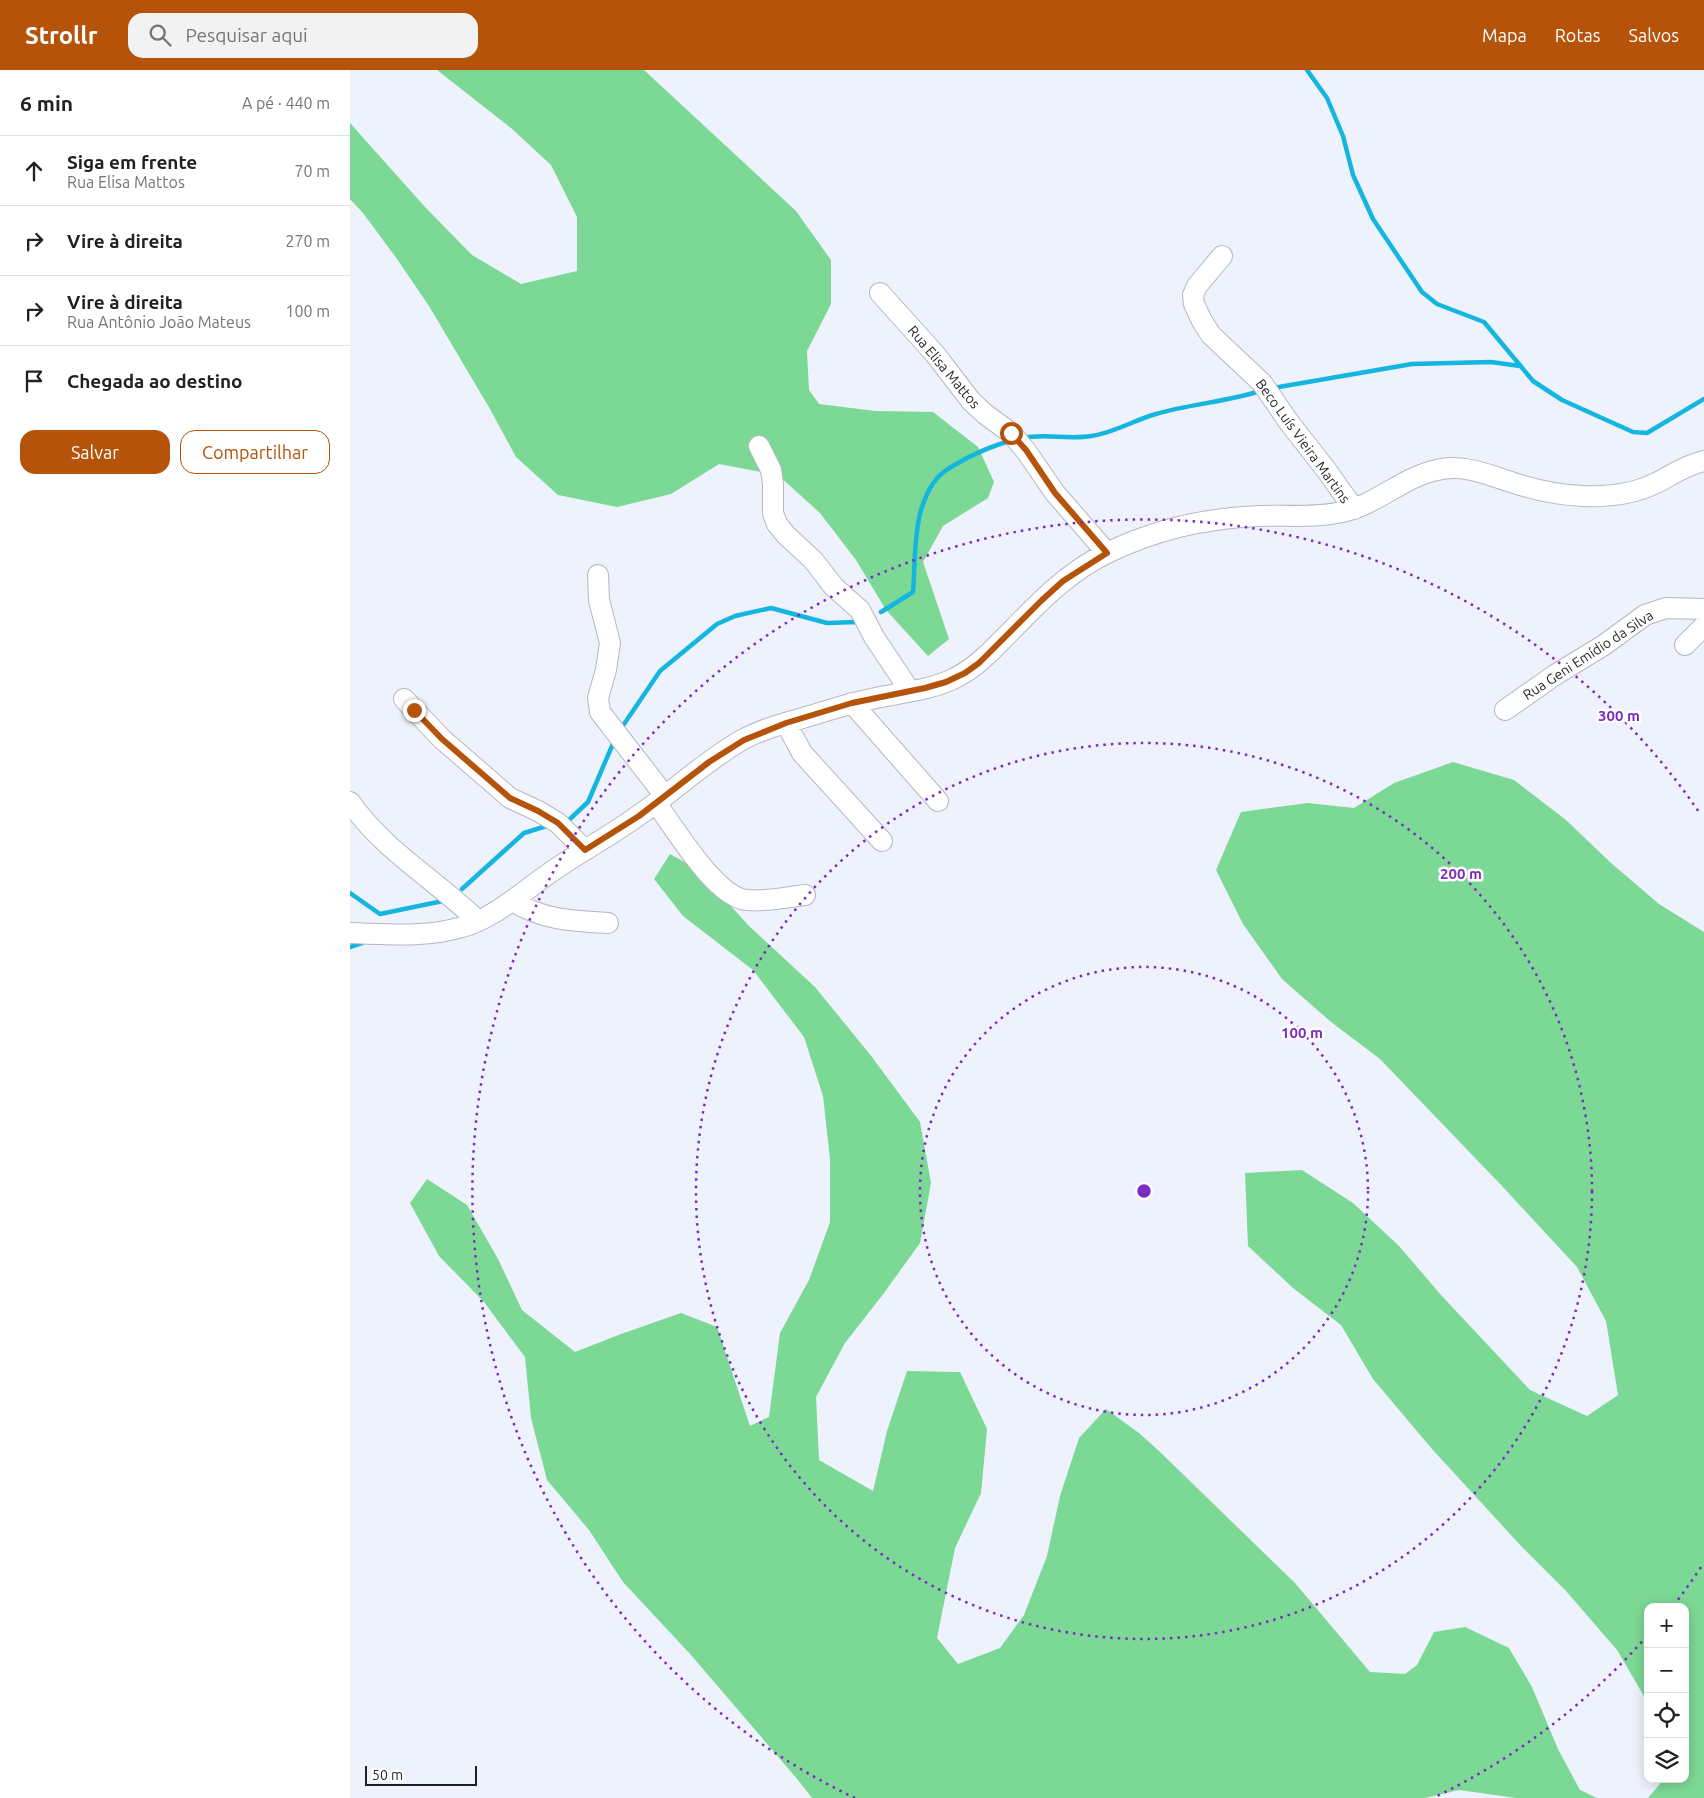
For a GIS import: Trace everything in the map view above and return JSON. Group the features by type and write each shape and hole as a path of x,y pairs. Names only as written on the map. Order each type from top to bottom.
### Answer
{"street":[{"name":"Beco Luís Vieira Martins","path":"1222,256 1197,286 1193,295 1194,304 1211,335 1267,389 1291,426 1354,509"},
{"name":"Rua Elisa Mattos","path":"880,293 935,354 971,401 984,414 1011,433 1026,450 1055,493 1107,553"},
{"path":"759,446 771,470 773,513 777,524 813,560 834,587 860,610 874,637 910,691"},
{"path":"350,932 427,933 465,927 478,921 512,901 552,871 634,820 709,762 744,740 786,723 852,703 946,682 965,673 979,663 1063,581 1107,553 1159,533 1214,520 1247,516 1323,515 1354,509 1425,473 1439,469 1458,468 1538,490 1586,496 1614,495 1635,491 1654,484 1680,469 1704,461"},
{"path":"598,575 599,600 610,644 606,670 598,698 600,712 618,735 661,799 706,872 726,892 735,898 746,900 805,895"},
{"name":"Rua Geni Emídio da Silva","path":"1505,710 1555,675 1604,645 1645,615 1666,608 1704,609"},
{"path":"1685,645 1704,626"},
{"path":"404,699 442,739 510,798 558,823 585,850"},
{"path":"852,703 938,801"},
{"path":"786,723 802,753 882,841"},
{"path":"350,802 363,820 389,847 455,899 478,921"},
{"path":"512,901 529,911 550,917 608,924"}],"green space":[{"path":"437,70 644,70 796,211 831,260 831,304 807,351 809,390 819,404 875,411 933,412 978,447 994,482 988,498 943,526 923,562 949,639 928,656 886,610 856,560 820,513 778,475 719,464 671,494 617,507 558,495 516,457 429,306 397,259 363,213 350,199 350,123 425,207 472,255 521,284 577,271 577,217 551,165 511,128"},
{"path":"1453,762 1514,780 1566,820 1611,863 1659,904 1704,932 1704,1798 1648,1798 1661,1783 1689,1783 1689,1603 1644,1603 1644,1696 1617,1650 1566,1591 1522,1547 1432,1449 1373,1379 1341,1325 1293,1288 1248,1246 1245,1173 1302,1170 1353,1203 1399,1246 1441,1295 1530,1390 1587,1416 1618,1395 1606,1321 1577,1267 1380,1059 1331,1022 1282,979 1243,924 1216,870 1241,812 1308,803 1354,808 1394,783"},
{"path":"670,854 697,869 749,926 815,987 872,1057 920,1122 931,1183 920,1243 845,1343 816,1397 819,1460 873,1491 887,1431 907,1371 960,1372 987,1429 981,1493 955,1548 937,1638 958,1664 1000,1648 1024,1615 1047,1556 1060,1496 1079,1438 1106,1409 1139,1433 1159,1451 1295,1583 1370,1672 1405,1674 1417,1665 1434,1632 1465,1627 1509,1648 1532,1687 1558,1749 1580,1790 1597,1798 1516,1798 1459,1790 1425,1798 812,1798 691,1655 623,1582 589,1530 547,1480 531,1418 525,1357 484,1302 439,1256 410,1203 427,1179 467,1205 498,1259 522,1310 575,1352 681,1313 717,1327 750,1426 769,1417 780,1333 809,1280 830,1222 830,1159 823,1096 804,1037 753,970 683,916 654,879"}],"waterway":[{"path":"1307,70 1327,98 1343,136 1353,175 1373,219 1422,292 1437,304 1484,322 1533,381 1562,400 1633,432 1647,433 1704,399"},
{"path":"1273,388 1412,364 1491,362 1520,366"},
{"path":"1022,438 1039,436 1082,437 1099,434 1156,414 1260,391"},
{"path":"881,612 913,592 915,547 919,517 930,489 938,477 967,458 988,448 1010,441"},
{"path":"620,730 660,671 717,624 735,616 771,608 827,623 857,622"},
{"path":"570,819 588,802 615,739"},
{"path":"462,889 524,833 550,825"},
{"path":"350,893 380,914 443,901"},
{"path":"350,947 362,943"}],"route":[{"path":"414,710 433,731 510,798 548,816 558,823 585,850 639,816 709,762 764,730 852,703 925,688 946,682 965,673 979,663 1063,581 1107,553 1066,507 1026,450 1011,433"}]}
